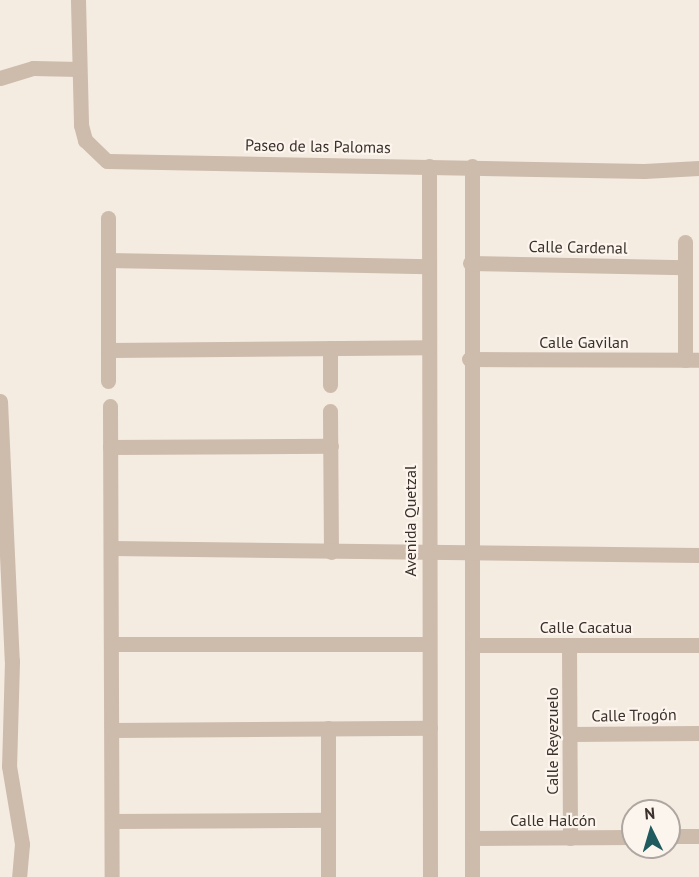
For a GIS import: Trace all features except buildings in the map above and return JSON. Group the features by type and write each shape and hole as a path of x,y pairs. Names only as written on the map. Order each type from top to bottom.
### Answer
{"street":[{"name":"Paseo de las Palomas","path":"78,0 85,140 107,161 644,171 699,168"},
{"path":"0,78 33,68 80,69"},
{"name":"Avenida Quetzal","path":"429,166 430,877"},
{"path":"472,166 469,359 474,553 472,877"},
{"path":"108,218 108,381"},
{"path":"685,242 692,360"},
{"path":"108,260 428,266"},
{"name":"Calle Cardenal","path":"470,263 685,267"},
{"path":"108,350 429,347"},
{"path":"330,348 330,385"},
{"name":"Calle Gavilan","path":"469,359 692,360"},
{"path":"0,401 6,660 4,766 22,844 19,877"},
{"path":"110,406 112,877"},
{"path":"330,411 331,552"},
{"path":"110,447 331,446"},
{"path":"111,548 699,555"},
{"path":"111,644 428,644"},
{"name":"Calle Cacatua","path":"474,645 699,645"},
{"name":"Calle Reyezuelo","path":"569,645 570,838"},
{"path":"328,728 328,877"},
{"path":"112,730 430,728"},
{"name":"Calle Trogón","path":"570,734 699,733"},
{"path":"113,820 328,820"},
{"path":"681,836 699,836"},
{"name":"Calle Halcón","path":"472,838 621,837"}]}
